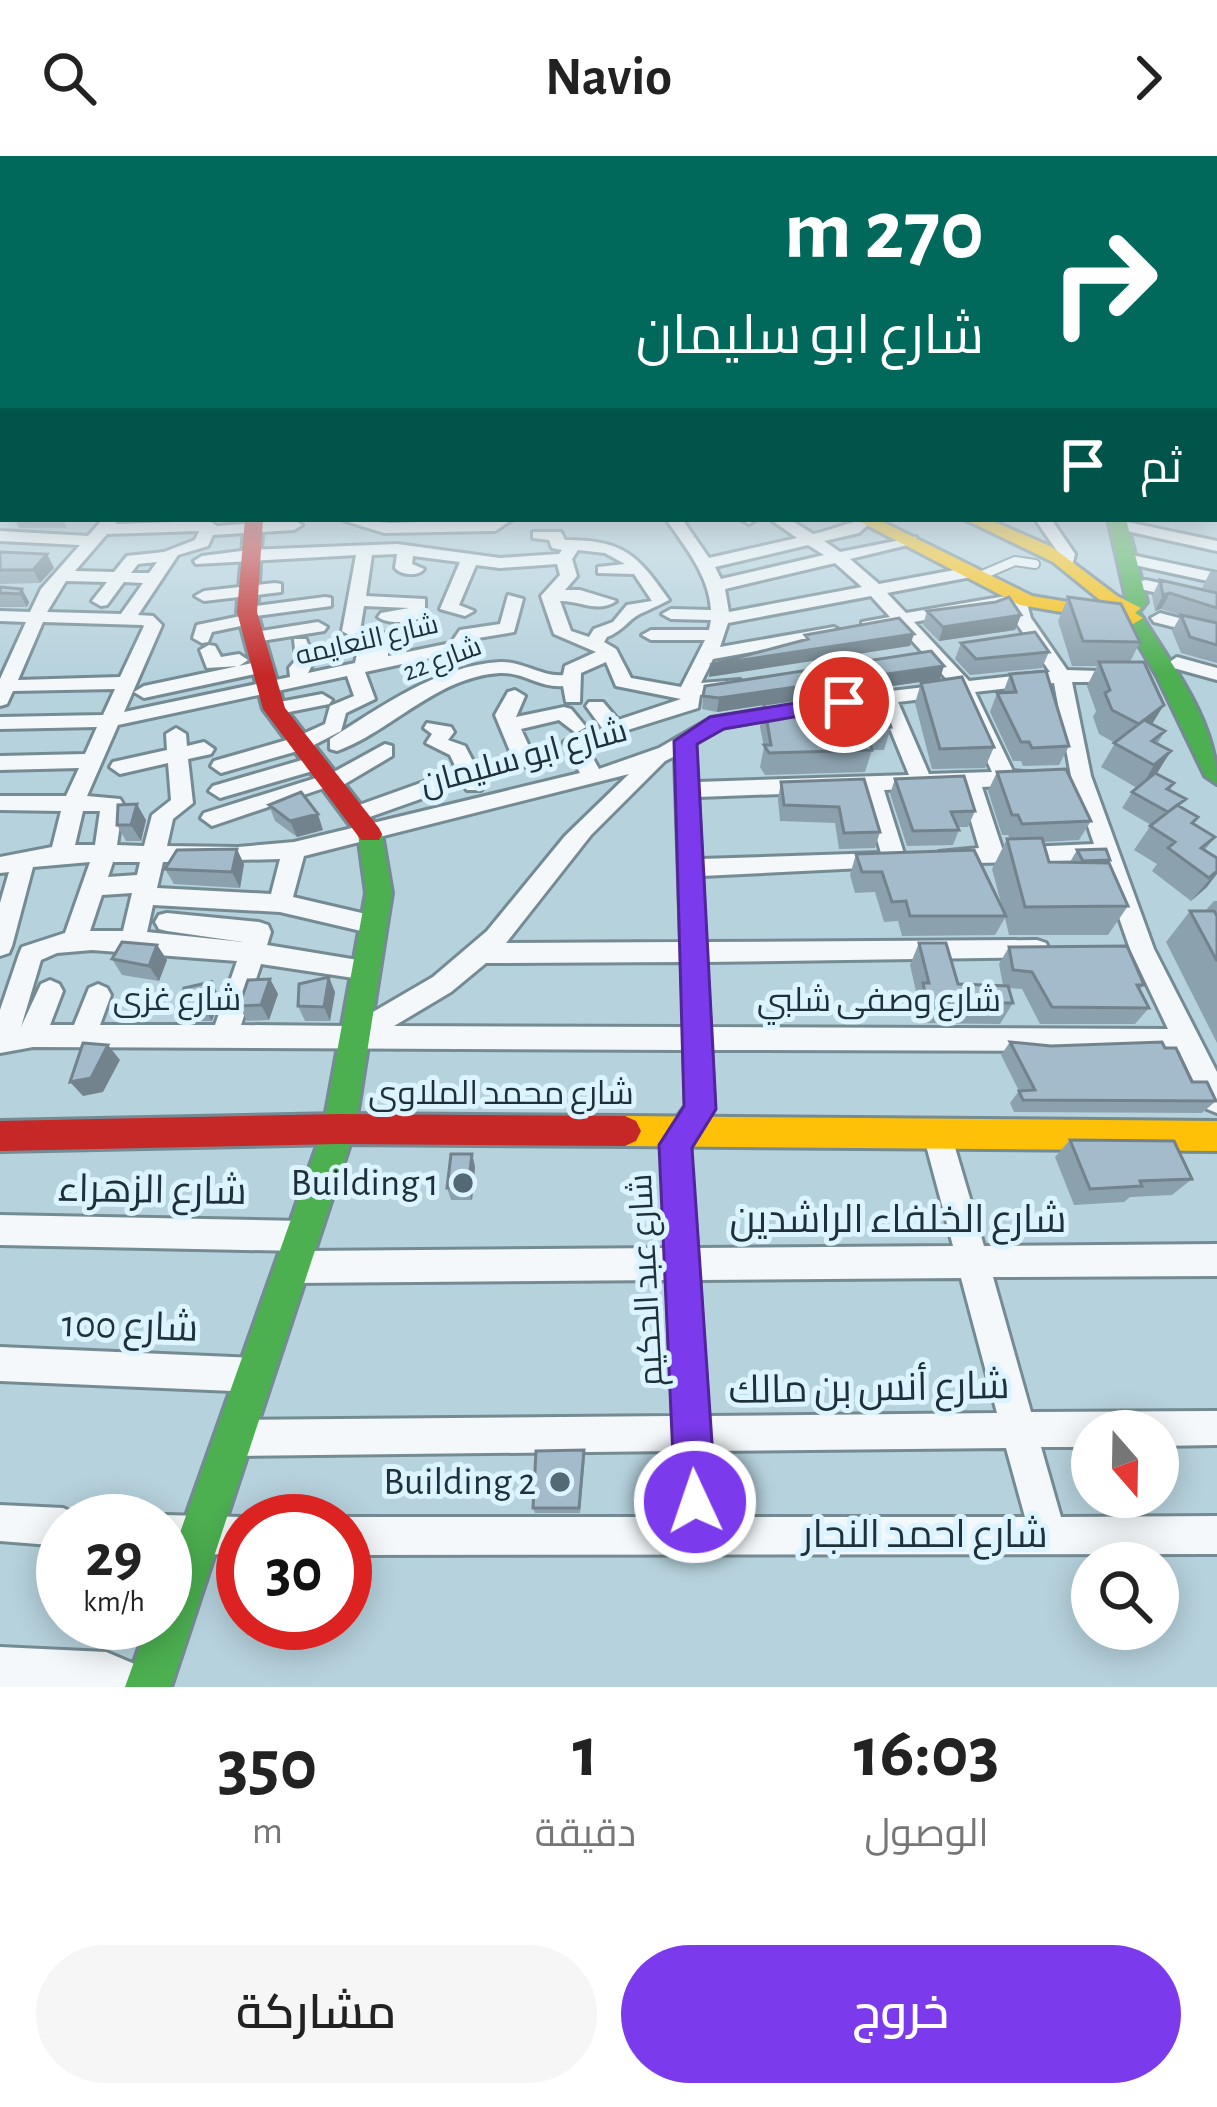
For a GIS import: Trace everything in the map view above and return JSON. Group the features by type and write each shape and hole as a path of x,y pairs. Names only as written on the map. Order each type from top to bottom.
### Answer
{"street":[{"path":"138,613 168,557 178,548 202,543 204,532"},
{"path":"192,1518 234,1438 339,1129 379,893 363,824 323,762 257,615 254,532"},
{"path":"351,632 366,547 377,532"},
{"path":"553,532 556,544 569,552"},
{"path":"688,532 720,610 706,655 691,676 690,696"},
{"path":"801,532 874,590 903,620 923,654 963,686 1006,779"},
{"path":"700,557 840,532"},
{"path":"894,532 1018,597 1054,607 1217,601"},
{"path":"998,532 1130,607 1217,633"},
{"path":"706,655 856,637 903,620 1018,597 1050,560 1067,554 1052,532"},
{"path":"1120,532 1130,607 1217,741"},
{"path":"1161,532 1217,546"},
{"path":"627,553 642,535"},
{"path":"0,536 148,544"},
{"path":"700,557 758,536"},
{"path":"0,555 96,539"},
{"path":"96,539 39,601 3,691 135,687 257,615"},
{"path":"325,602 257,615 203,628 206,644 217,664 257,615 298,561 334,544 446,549 470,559 516,561 610,539 642,571 659,603"},
{"path":"651,634 720,610 839,558 910,540"},
{"path":"406,550 403,568 416,569"},
{"path":"550,596 569,576 569,552"},
{"path":"101,601 112,571 135,558 168,557"},
{"path":"465,611 449,608 470,559"},
{"path":"1127,560 1217,578"},
{"name":"شارع النعايمه","path":"257,615 301,682 458,647 463,644 462,636 475,633 513,635 513,595 500,588 516,561"},
{"path":"207,567 213,584 257,615 322,700"},
{"path":"910,570 967,569"},
{"path":"550,596 563,634 619,626 633,609 659,603 720,610 874,590 967,569"},
{"path":"604,570 668,570"},
{"path":"64,576 112,571 154,578"},
{"path":"806,573 828,594 856,637"},
{"path":"304,590 385,603"},
{"path":"550,596 581,595 605,626 630,644"},
{"path":"204,596 257,615 318,627"},
{"path":"1018,597 1028,638 1062,676 1062,777 1107,852 1130,950 1187,1040 1217,1100"},
{"path":"39,601 138,613"},
{"path":"0,616 39,601 101,601 138,613 153,628 135,687 109,721 74,802 62,853"},
{"path":"605,626 659,603"},
{"path":"1028,638 1037,619 1054,607"},
{"path":"0,723 109,721 257,615"},
{"path":"438,626 474,625 475,633"},
{"path":"605,626 623,682 690,696 718,722"},
{"name":"شارع 22","path":"323,762 405,700 450,682 519,665 572,689 572,670 605,626"},
{"path":"212,818 323,762 339,709 364,701 359,668 363,658 380,654 379,640 405,636"},
{"path":"0,643 22,644"},
{"path":"300,643 305,660 298,668 301,682"},
{"path":"923,654 954,649"},
{"path":"1172,670 1217,776"},
{"name":"شارع ابو سليمان","path":"12,862 105,851 238,855 294,850 363,824 593,778 676,747 718,722 889,689 1172,670 1217,674"},
{"path":"596,706 609,724 618,727 690,696 759,680"},
{"path":"515,713 549,682"},
{"path":"889,689 922,782"},
{"path":"482,713 564,713 593,778"},
{"path":"363,824 468,774 521,759 515,713"},
{"path":"434,728 444,732 436,743 461,744 482,803"},
{"path":"133,939 163,815 182,803 177,744"},
{"path":"119,767 177,744 204,748"},
{"path":"355,1034 403,1009 482,953 614,798 676,747"},
{"name":"شارع عبد الحكيم","path":"676,747 687,790 700,1109 676,1145 697,1535"},
{"path":"220,791 323,762 385,751"},
{"path":"0,763 92,760"},
{"path":"221,766 323,762"},
{"path":"687,790 1062,777"},
{"path":"969,780 993,856"},
{"path":"871,784 895,860"},
{"path":"0,803 112,804 105,851 74,943"},
{"path":"280,903 294,850"},
{"path":"690,868 1107,852"},
{"path":"0,946 12,862"},
{"path":"93,886 280,903 374,925"},
{"path":"167,922 255,929 259,934 224,1037"},
{"path":"2,1042 31,954 43,945 133,939 367,970"},
{"path":"482,953 1071,950"},
{"path":"33,1036 50,991"},
{"path":"83,1036 98,995"},
{"name":"شارع غزى","path":"2,1042 33,1036 355,1034"},
{"name":"شارع وصفى شلبي","path":"355,1034 1187,1040"},
{"name":"شارع محمد الملاوى","path":"0,1136 339,1129 1217,1136"},
{"path":"937,1134 1048,1535"},
{"name":"شارع الزهراء","path":"0,1230 297,1252"},
{"name":"شارع الخلفاء الراشدين","path":"297,1252 682,1264 1217,1260"},
{"name":"شارع 100","path":"0,1364 256,1375"},
{"name":"شارع أنس بن مالك","path":"234,1438 1217,1428"},
{"path":"0,1523 36,1525"},
{"name":"شارع احمد النجار","path":"372,1536 1217,1535"},
{"path":"0,1667 106,1672 145,1687 154,1650"}],"lane":[{"path":"967,569 1050,560"}],"building":[{"path":"0,552 47,554 33,570 0,570"},
{"path":"1160,580 1217,593 1217,608 1163,595"},
{"path":"0,587 22,589 20,594 0,593"},
{"path":"1009,597 1021,615 943,627 927,611 996,602"},
{"path":"1068,597 1121,604 1140,642 1083,641"},
{"path":"1181,615 1217,623 1217,645 1190,637"},
{"path":"899,618 914,634 710,665 808,639 805,635"},
{"path":"1035,632 1049,652 976,659 961,643"},
{"path":"931,651 944,666 719,698 703,696 705,686"},
{"path":"1099,662 1144,662 1164,705 1139,724 1112,710"},
{"path":"1046,671 1069,746 1032,748 1029,742 1021,742 997,693 1016,692 1010,674"},
{"path":"962,677 994,747 940,749 921,683"},
{"path":"877,688 891,727 866,728 872,750 769,753 764,745 771,745 764,704"},
{"path":"1144,720 1165,731 1152,741 1171,751 1154,765 1114,743"},
{"path":"1066,769 1091,821 1022,824 1018,815 1012,815 997,772"},
{"path":"1155,773 1174,783 1167,789 1186,799 1168,812 1132,792"},
{"path":"964,776 975,811 951,812 959,830 913,831 895,779"},
{"path":"864,779 880,832 844,833 839,807 784,805 781,782"},
{"path":"301,792 318,814 290,821 269,805"},
{"path":"137,804 131,825 117,825 118,805"},
{"path":"1177,805 1198,817 1192,823 1215,837 1201,848 1217,858 1217,871 1209,878 1168,848 1175,842 1150,826"},
{"path":"1042,838 1049,862 1109,863 1128,906 1025,907 1007,839"},
{"path":"237,849 232,872 165,869 177,850"},
{"path":"1106,849 1110,860 1083,861 1077,850"},
{"path":"974,850 1006,916 910,916 906,901 892,902 882,872 862,872 856,854"},
{"path":"1190,911 1214,911 1217,916 1217,961"},
{"path":"122,942 157,945 149,966 112,959"},
{"path":"919,943 946,943 958,984 1008,986 1013,1003 927,1003 923,983 929,983"},
{"path":"1127,946 1144,985 1137,985 1149,1008 1052,1007 1032,972 1013,970 1009,947"},
{"path":"329,977 324,1007 298,1006 299,984"},
{"path":"270,979 261,1005 239,1006 248,980"},
{"path":"211,982 203,1006 180,1006 184,988"},
{"path":"1010,1042 1051,1046 1162,1042 1165,1048 1176,1048 1192,1082 1207,1082 1216,1101 1023,1100 1019,1091 1035,1090"},
{"path":"83,1043 108,1045 91,1078 70,1082"},
{"path":"1070,1140 1174,1141 1192,1179 1090,1189"},
{"path":"451,1154 472,1154 468,1188 447,1188"},
{"name":"Building 2","path":"584,1450 579,1508 533,1508 536,1451"}],"traffic: fast":[{"path":"1120,532 1137,602 1129,612 1168,676 1217,776"},
{"path":"148,1687 339,1129 379,893 370,834"}],"traffic: slow":[{"path":"891,532 1027,601 1133,618"},
{"path":"1005,532 1060,558 1110,601 1131,608"},
{"path":"625,1131 1217,1136"}],"traffic: jam":[{"path":"253,532 247,612 274,709 370,834"},
{"path":"0,1136 339,1129 625,1131"}],"place":[{"name":"Building 1","path":"463,1183"},
{"name":"Building 2","path":"560,1482"}],"route":[{"path":"695,1502 676,1145 700,1109 685,741 718,722 844,702"}]}
